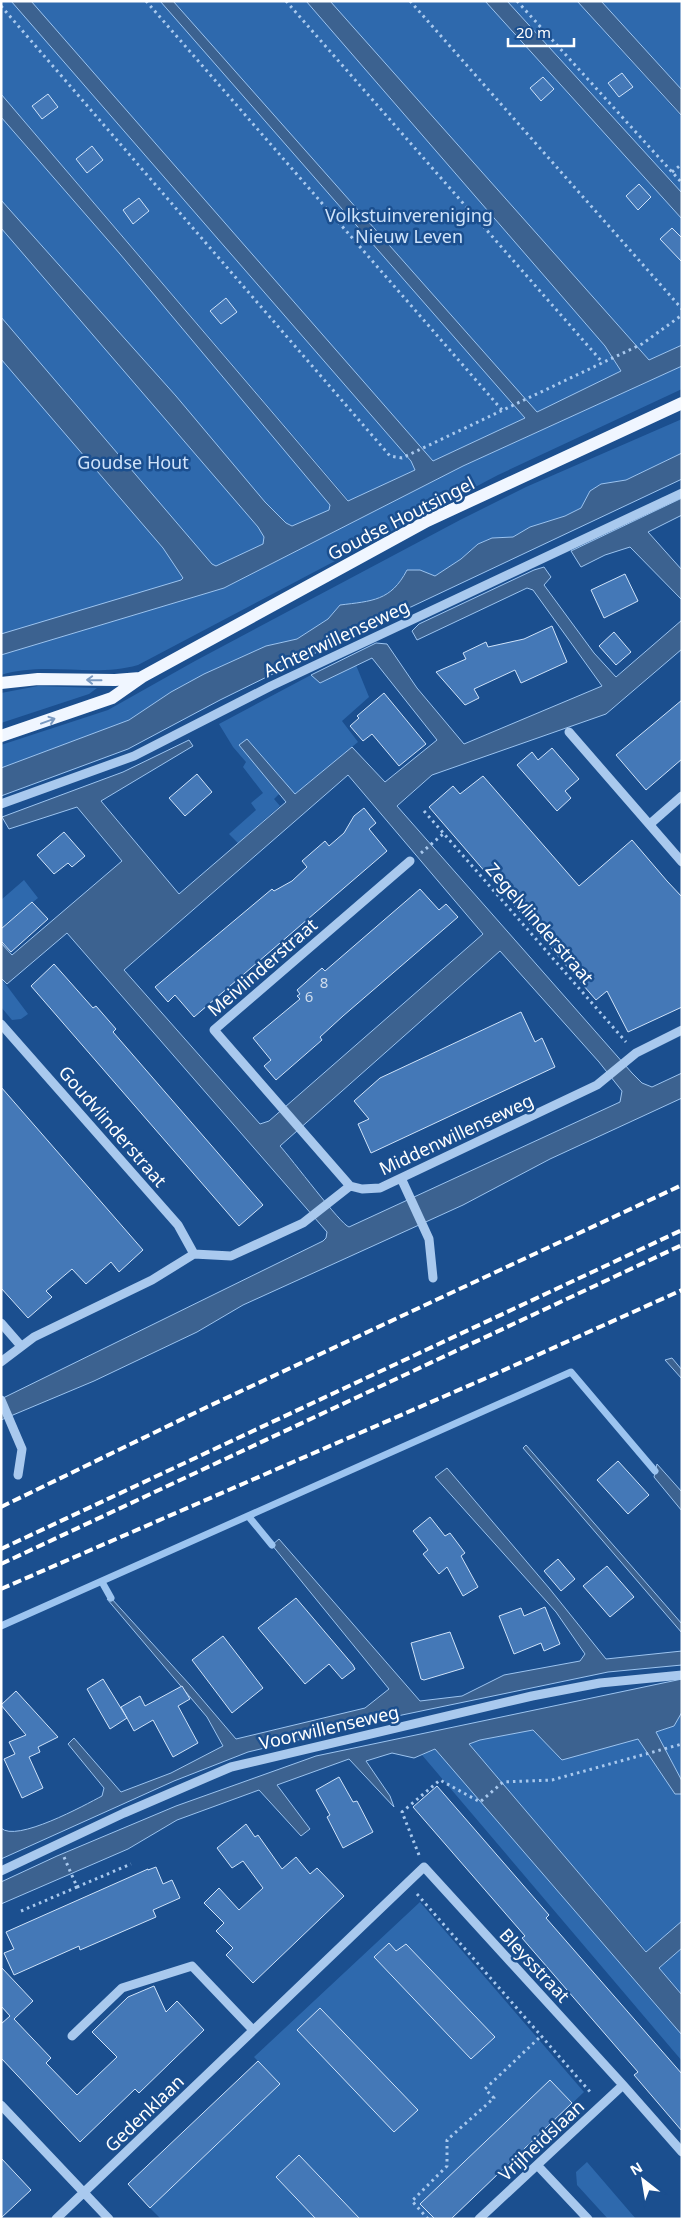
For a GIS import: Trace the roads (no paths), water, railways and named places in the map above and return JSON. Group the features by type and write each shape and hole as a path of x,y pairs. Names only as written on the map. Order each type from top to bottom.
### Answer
{"main road":[{"name":"Goudse Houtsingel","path":"1,736 112,698 142,677 426,521 682,403"},
{"name":"Goudse Houtsingel","path":"1,683 38,679 115,680 142,677"}],"street":[{"name":"Achterwillenseweg","path":"1,804 134,756 271,686 682,493"},
{"path":"569,732 682,862"},
{"path":"650,824 682,796"},
{"name":"Meivlinderstraat","path":"350,1186 214,1030 410,861"},
{"name":"Goudvlinderstraat","path":"1,1024 178,1225 194,1254"},
{"name":"Middenwillenseweg","path":"350,1186 362,1189 380,1188 597,1085 636,1053 682,1030"},
{"path":"401,1178 425,1226 429,1240 433,1278"},
{"path":"1,1362 34,1338 152,1280 194,1254 231,1256 303,1223 350,1186"},
{"path":"1,1323 21,1346"},
{"path":"1,1400 22,1448 18,1475"},
{"name":"Voorwillenseweg","path":"1,1871 124,1813 231,1767 532,1696 600,1683 682,1675"},
{"name":"Gedenklaan","path":"56,2219 424,1867"},
{"name":"Bleysstraat","path":"424,1867 682,2152"},
{"path":"72,2036 122,1988 192,1966 254,2030"},
{"name":"Vrijheidslaan","path":"480,2219 623,2085"},
{"path":"1,2105 109,2219"},
{"path":"538,2166 588,2219"}],"waterway":[{"path":"1,1626 571,1372 655,1471"},
{"path":"249,1517 272,1545"},
{"path":"102,1582 111,1598"}],"railway":[{"path":"1,1507 207,1407 682,1185"},
{"path":"1,1549 682,1230"},
{"path":"1,1564 682,1245"},
{"path":"1,1589 484,1379 682,1290"}],"park label":[{"name":"Volkstuinvereniging Nieuw Leven","path":"409,225"},
{"name":"Goudse Hout","path":"133,462"}]}
